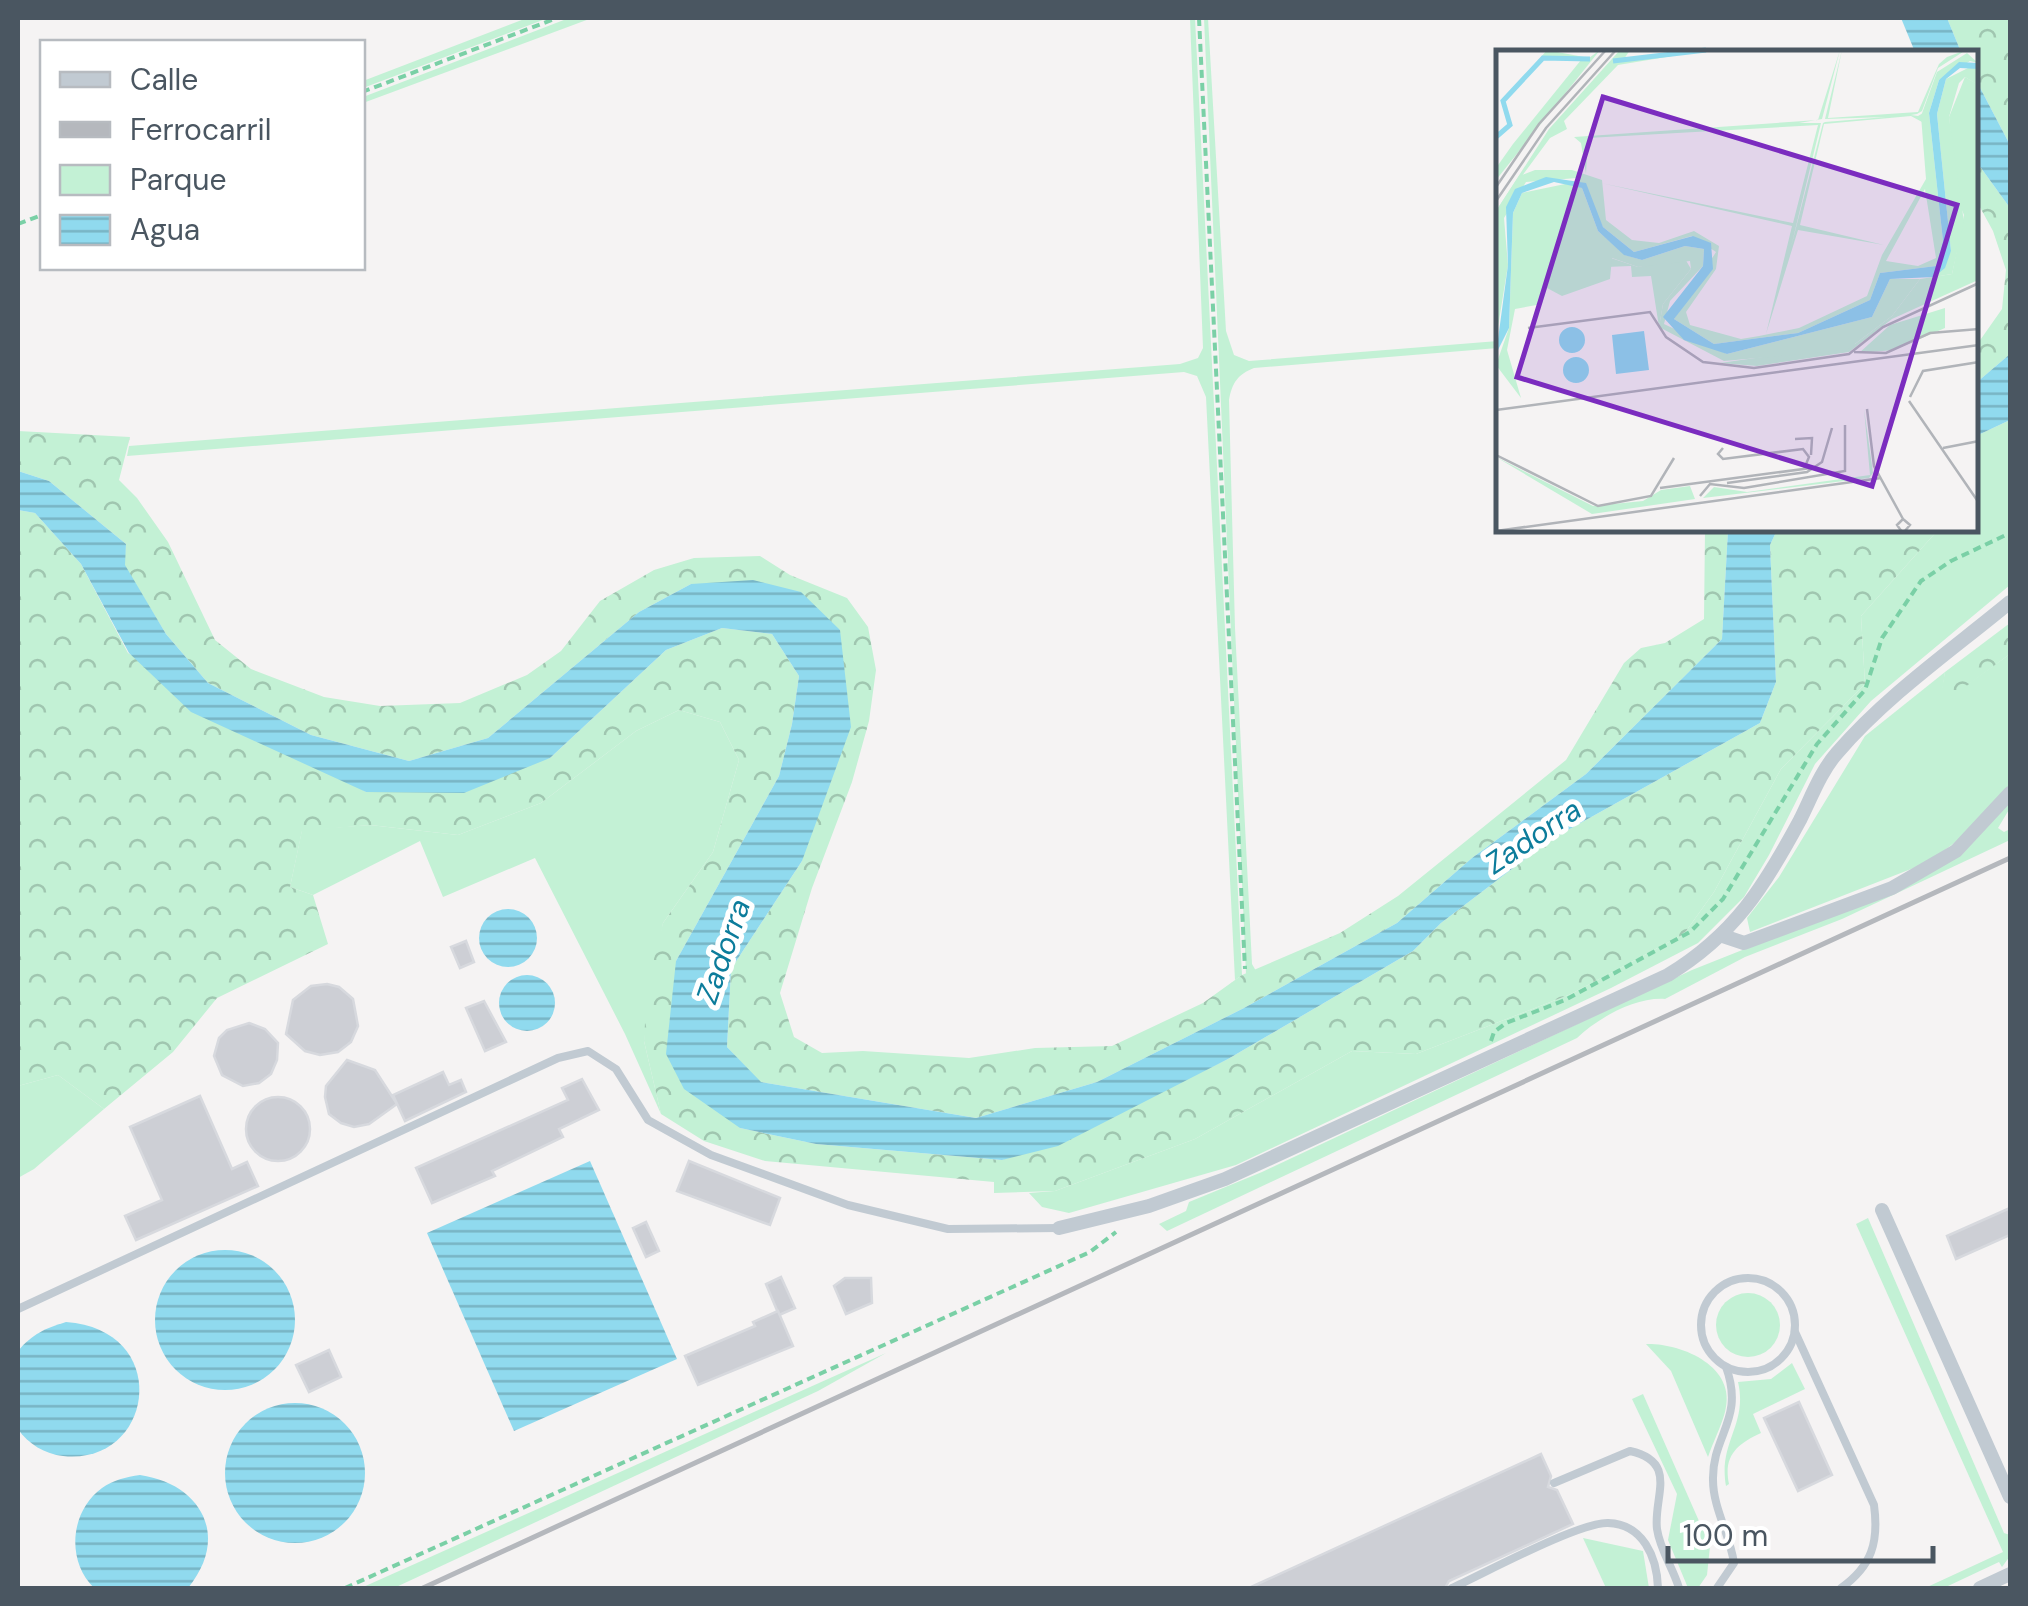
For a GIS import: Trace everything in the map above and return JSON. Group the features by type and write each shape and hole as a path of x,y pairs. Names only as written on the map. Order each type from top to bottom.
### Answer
{"street":[{"path":"1059,1228 1150,1206 1225,1179 1668,975 1701,955 1723,936 1772,872 1834,756 1883,706 2010,602"},
{"path":"1723,936 1744,943 1892,888 1956,851 2010,793"},
{"path":"1882,1210 2010,1497"},
{"path":"1980,1588 2010,1574"}],"lane":[{"path":"18,1309 558,1058 588,1050 616,1069 648,1120 711,1155 848,1205 948,1229 1059,1228"},
{"path":"1795,1332 1786,1353 1770,1367 1748,1372 1726,1367 1713,1357 1704,1343 1700,1324 1705,1305 1717,1289 1734,1280 1753,1278 1772,1284 1786,1298 1794,1314 1795,1332 1874,1505 1872,1556 1865,1569 1842,1588"},
{"path":"1717,1588 1734,1562 1712,1481 1715,1458 1733,1405 1726,1367"},
{"path":"1554,1483 1630,1451 1652,1461 1660,1472 1662,1487 1656,1524 1660,1543 1679,1588"},
{"path":"1452,1588 1581,1528 1610,1522 1634,1531 1647,1542 1658,1588"}],"path":[{"path":"365,91 557,18"},
{"path":"1198,18 1245,969"},
{"path":"1485,1060 1494,1032 1506,1023 1565,1000 1644,959 1690,932 1701,921 1723,898 1817,744 1866,690 1882,638 1921,582 1951,561 2010,532"},
{"path":"346,1588 1090,1252 1120,1229"}],"green space":[{"path":"527,18 548,18 365,87 365,80"},
{"path":"569,18 592,18 365,102 365,96"},
{"path":"1190,18 1195,18 1242,975 1235,980 1206,397 1197,376 1184,372 127,456 129,446 1180,364 1198,358 1203,348"},
{"path":"1204,18 1208,18 1226,331 1234,355 1249,361 1496,341 1496,348 1254,368 1240,376 1232,389 1229,400 1235,628 1252,964 1256,971 1246,974"},
{"path":"1947,18 2010,18 2010,145 1978,84 1978,50 1960,50"},
{"path":"1978,164 2010,208 2010,354 1978,381 1978,343 2002,309 2006,270 1993,231 1978,204"},
{"path":"2010,420 2010,585 1871,701 1815,764 1744,897 1698,943 1236,1165 1069,1213 1042,1207 1029,1193 1055,1191 1195,1139 1352,1051 1416,1054 1571,994 1684,934 1714,892 1781,769 1865,684 1861,616 1936,532 1978,532 1978,435"},
{"path":"18,431 130,437 119,480 168,542 215,640 251,669 324,697 380,706 460,703 527,675 561,651 600,601 654,570 694,558 760,556 790,575 847,598 868,627 876,670 869,721 780,993 794,1037 822,1053 863,1051 969,1058 1035,1048 1112,1046 1203,1003 1242,975 1340,933 1398,896 1566,760 1624,663 1641,648 1665,643 1704,619 1705,532 1728,532 1722,639 1586,774 1472,858 1397,923 1244,1008 1097,1082 976,1118 760,1082 727,1047 731,969 802,861 840,630 691,584 639,612 488,738 409,761 311,735 208,683 166,634 124,565 126,544 49,481 18,471"},
{"path":"18,510 35,513 81,564 128,653 366,792 550,758 666,650 722,628 772,634 799,676 779,776 676,961 740,1128 816,1144 1002,1160 1144,1100 1228,1059 1413,951 1441,923 1550,840 1760,723 1776,682 1770,545 1776,532 1936,532 1861,616 1865,684 1781,769 1714,892 1684,934 1571,994 1416,1054 1352,1051 1195,1139 1055,1191 994,1193 994,1182 765,1161 704,1141 661,1114 644,1041 647,987 663,923 713,852 739,760 720,722 679,710 636,731 541,803 458,835 370,825 302,831 290,887 313,895 328,944 217,998 173,1052 104,1109 58,1075 18,1086"},
{"path":"2010,623 2010,654 1961,690 1941,694 1945,672"},
{"path":"2010,654 2010,785 1958,840 1929,862 1750,932 1747,918 1779,877 1865,736 1945,672 1942,693 1961,689"},
{"path":"679,710 720,722 739,760 713,852 663,923 644,1041 661,1114 625,1034 535,858 443,897 420,841 313,895 290,887 302,830 370,825 458,835 541,803 636,731"},
{"path":"2010,800 2010,808 1998,828 2004,832 2010,829 2010,840 1842,919 1745,957 1665,999 1642,1001 1618,1010 1577,1038 1167,1231 1159,1224 1186,1211 1189,1202 1262,1172 1692,970 1895,889"},
{"path":"58,1075 104,1109 18,1178 18,1086"},
{"path":"1868,1218 2004,1533 2010,1535 2010,1556 2002,1567 1999,1562 1949,1588 1925,1588 2003,1552 1856,1224"},
{"path":"1748,1293 1771,1302 1780,1325 1771,1348 1748,1357 1725,1348 1716,1325 1725,1302"},
{"path":"1646,1344 1690,1353 1704,1360 1723,1382 1727,1396 1725,1412 1708,1457 1671,1371"},
{"path":"886,1353 818,1391 394,1588 361,1588"},
{"path":"1792,1363 1805,1389 1753,1414 1761,1433 1745,1442 1730,1458 1726,1486 1726,1457 1739,1410 1738,1382 1771,1379"},
{"path":"1643,1394 1710,1546 1707,1575 1698,1588 1688,1588 1668,1540 1677,1494 1632,1399"},
{"path":"1583,1538 1643,1551 1649,1588 1606,1588"}],"water":[{"path":"1901,18 1947,18 1960,50 1914,50"},
{"path":"1978,84 2010,145 2010,208 1978,164"},
{"path":"2010,354 2010,420 1978,435 1978,381"},
{"name":"Zadorra","path":"18,471 49,481 126,544 125,565 166,634 208,683 311,735 409,761 488,738 639,612 691,584 753,580 801,592 840,630 851,727 802,861 731,969 727,1047 761,1082 976,1118 1097,1082 1244,1008 1397,923 1472,858 1586,774 1722,639 1728,532 1776,532 1770,545 1776,682 1760,723 1550,840 1441,923 1413,951 1228,1059 1058,1146 1002,1160 816,1144 740,1128 684,1089 666,1054 676,961 779,776 799,676 772,634 722,628 666,650 550,758 464,793 366,792 191,712 129,653 81,564 35,513 18,510"},
{"path":"508,909 528,918 537,938 528,958 508,967 488,958 479,938 488,918"},
{"path":"527,975 547,983 555,1003 547,1023 527,1031 507,1023 499,1003 507,983"},
{"path":"590,1161 677,1359 514,1431 427,1233"},
{"path":"225,1250 252,1255 274,1271 290,1293 295,1320 290,1347 274,1369 252,1385 225,1390 198,1385 176,1369 160,1347 155,1320 160,1293 176,1271 198,1255"},
{"path":"66,1322 101,1330 124,1348 137,1371 139,1396 132,1420 117,1440 94,1453 63,1456 32,1444 18,1429 18,1351 40,1332"},
{"path":"295,1403 322,1408 345,1423 360,1446 365,1473 360,1500 345,1523 322,1538 295,1543 268,1538 245,1523 230,1500 225,1473 230,1446 245,1423 268,1408"},
{"path":"140,1475 180,1489 203,1516 208,1532 207,1550 201,1569 188,1588 94,1588 79,1564 75,1536 91,1498 111,1483"}],"building":[{"path":"466,941 474,962 460,968 451,947"},
{"path":"311,986 339,987 353,999 358,1026 351,1042 338,1052 320,1055 305,1051 286,1034 293,1000"},
{"path":"484,1001 506,1042 485,1051 466,1008"},
{"path":"249,1023 265,1029 278,1043 277,1060 271,1074 259,1083 243,1086 222,1075 214,1056 219,1038 227,1030"},
{"path":"347,1060 375,1070 397,1104 369,1124 354,1127 329,1114 326,1086"},
{"path":"443,1072 449,1085 461,1080 466,1092 405,1121 393,1095"},
{"path":"582,1079 599,1110 559,1129 563,1137 492,1171 495,1176 432,1203 416,1168 568,1100 562,1088"},
{"path":"200,1096 232,1169 247,1162 258,1186 136,1240 125,1216 162,1200 130,1127"},
{"path":"278,1097 301,1106 310,1129 301,1152 278,1161 255,1152 246,1129 255,1106"},
{"path":"689,1161 780,1198 770,1225 677,1191"},
{"path":"2010,1208 2010,1235 1956,1259 1947,1236"},
{"path":"646,1222 659,1251 646,1257 633,1228"},
{"path":"781,1277 795,1308 779,1315 766,1284"},
{"path":"845,1278 871,1278 872,1303 846,1314 834,1286"},
{"path":"778,1311 793,1346 698,1385 685,1356 755,1326 753,1322"},
{"path":"329,1350 341,1377 309,1392 296,1365"},
{"path":"1799,1402 1832,1475 1798,1491 1764,1418"},
{"path":"1541,1454 1551,1476 1548,1487 1557,1490 1573,1524 1449,1581 1445,1588 1249,1588"}],"railway":[{"path":"423,1588 2010,858"}]}
